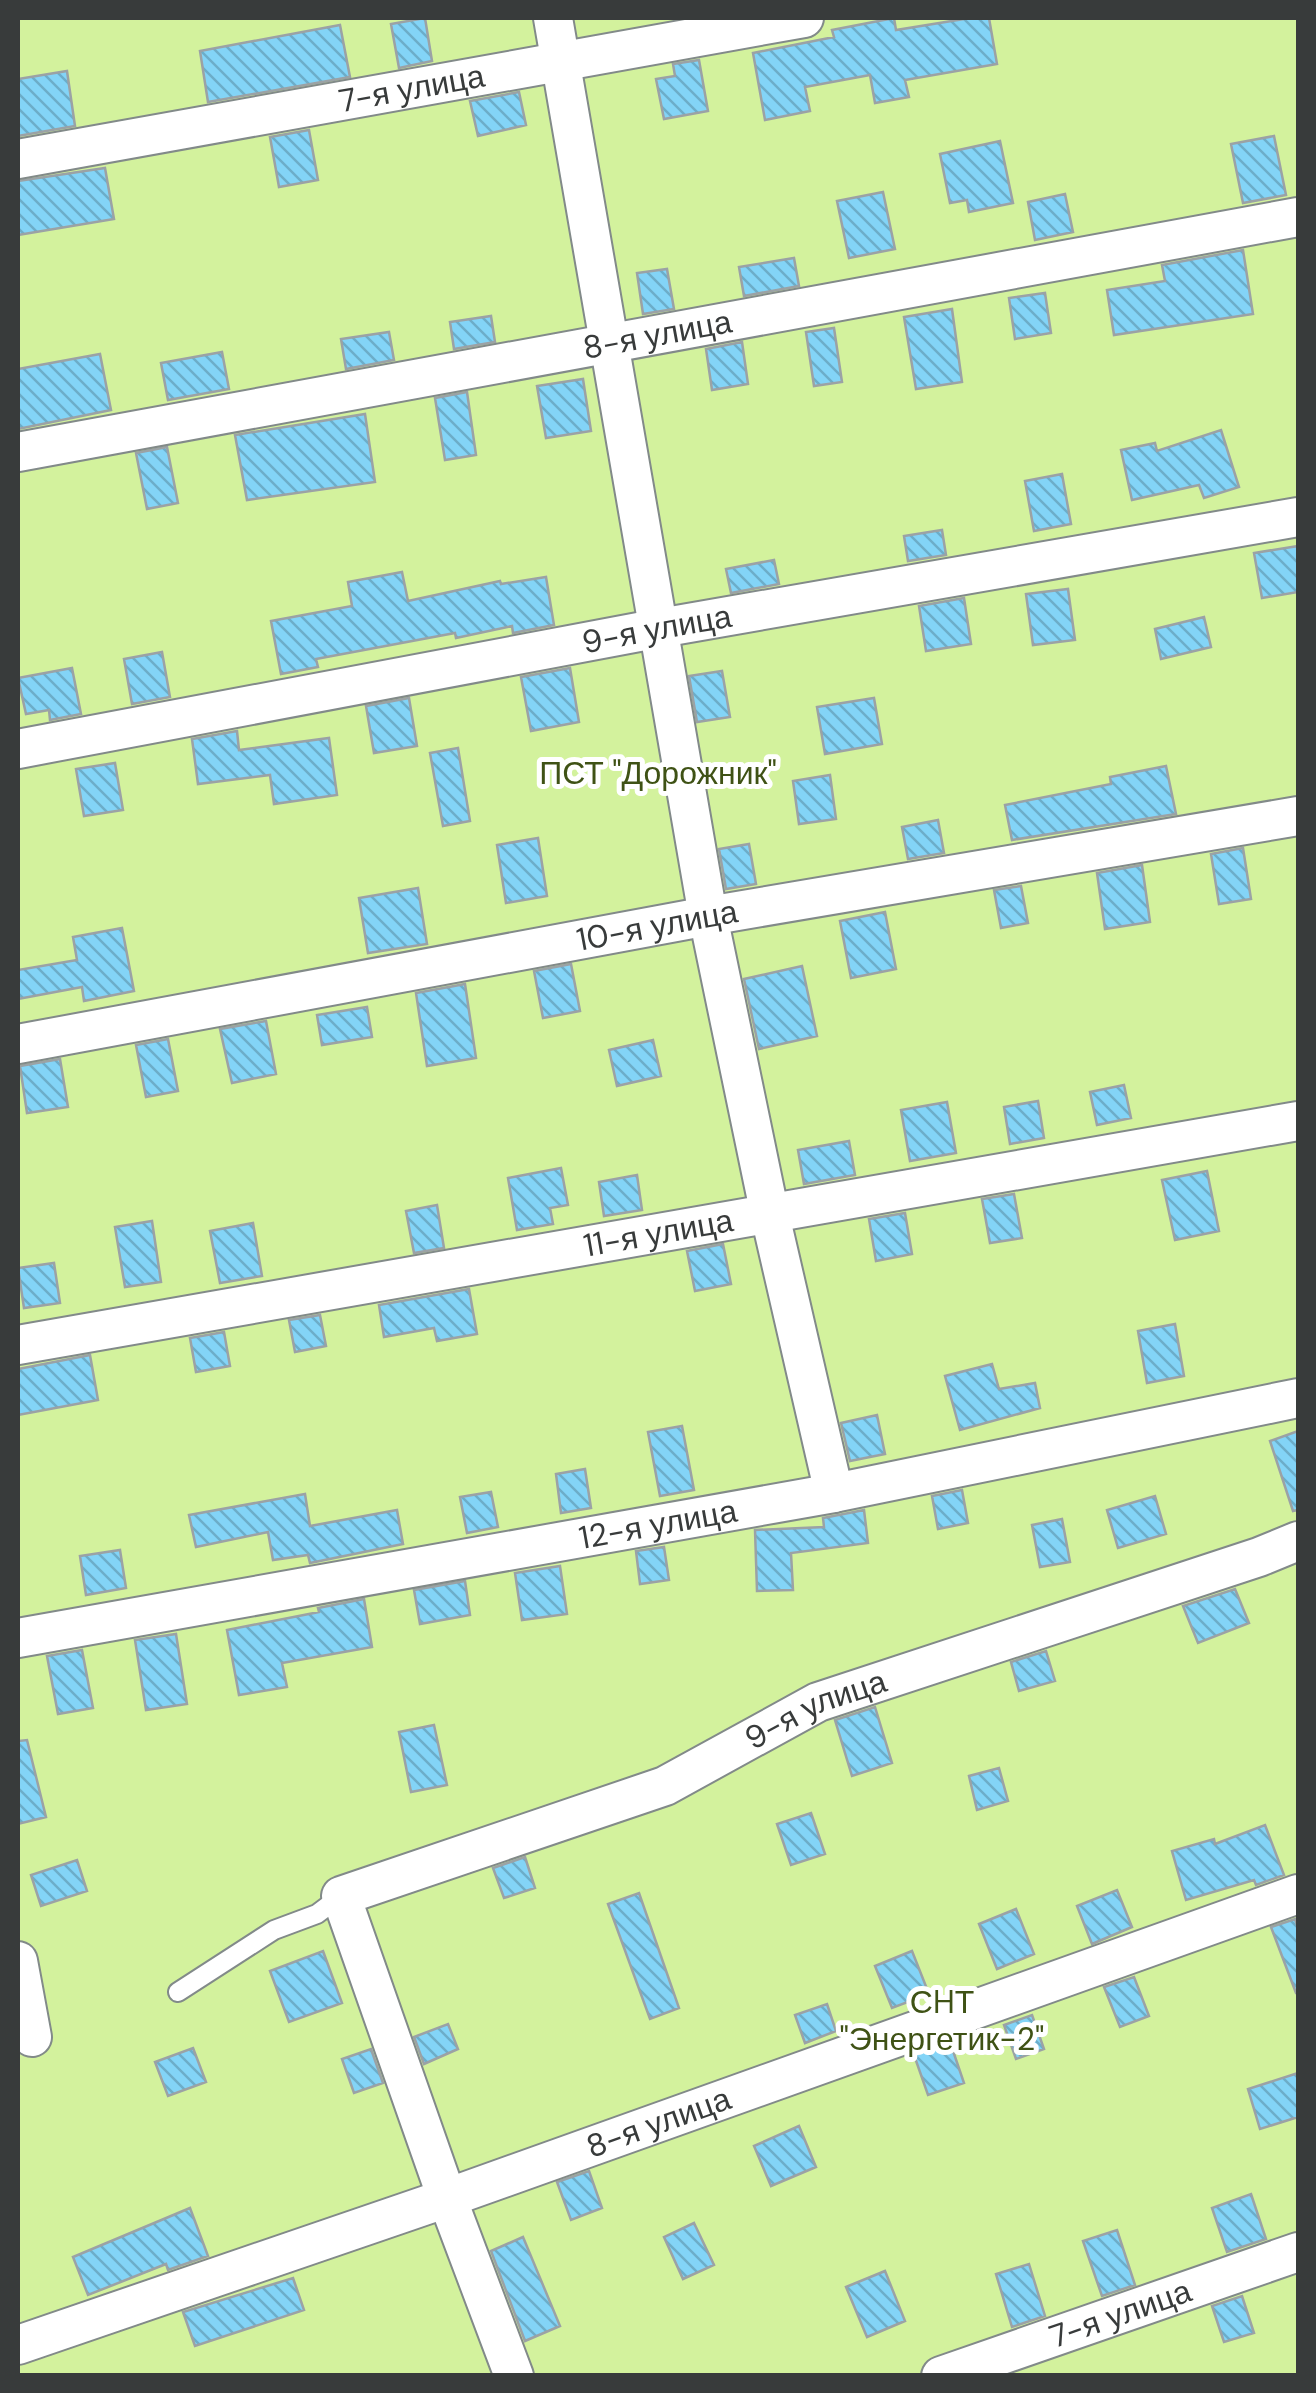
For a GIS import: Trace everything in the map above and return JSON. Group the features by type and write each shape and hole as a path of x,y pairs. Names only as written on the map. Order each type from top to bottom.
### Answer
{"street":[{"path":"553,18 708,916 770,1215 834,1492"},
{"name":"7-я улица","path":"18,159 804,18"},
{"name":"8-я улица","path":"18,452 1298,217"},
{"name":"9-я улица","path":"18,749 660,628 1298,517"},
{"name":"10-я улица","path":"18,1044 708,916 1298,816"},
{"name":"11-я улица","path":"18,1344 1298,1121"},
{"name":"12-я улица","path":"18,1638 834,1492 1298,1398"},
{"name":"9-я улица","path":"341,1896 665,1786 818,1702 1298,1541"},
{"name":"8-я улица","path":"18,2345 447,2198 1298,1894"},
{"path":"341,1896 514,2376"},
{"path":"18,1960 32,2037"},
{"name":"7-я улица","path":"941,2376 1298,2252"}],"lane":[{"path":"178,1992 274,1930 317,1914 341,1896"}],"green space":[{"name":"ПСТ \"Дорожник\"","path":"18,18 1298,18 1298,2375 18,2375"}],"building":[{"path":"425,18 432,61 399,68 391,24"},
{"path":"894,18 896,30 989,18 997,64 905,80 909,97 875,103 870,75 805,87 810,111 765,120 753,53 834,37 832,30"},
{"path":"340,25 350,77 208,102 200,51"},
{"path":"699,60 708,111 664,119 656,79 675,76 673,64"},
{"path":"67,71 75,126 18,136 18,79"},
{"path":"519,92 526,125 478,136 470,101"},
{"path":"309,130 318,180 279,187 270,137"},
{"path":"1274,136 1286,195 1243,203 1231,144"},
{"path":"1000,141 1013,203 969,212 967,200 950,203 940,154"},
{"path":"105,168 114,219 18,235 18,181"},
{"path":"883,192 895,249 849,258 837,201"},
{"path":"1065,194 1073,232 1035,240 1028,202"},
{"path":"1243,250 1253,314 1114,335 1107,290 1165,281 1162,265"},
{"path":"794,258 799,286 744,296 739,267"},
{"path":"667,269 674,309 643,314 637,273"},
{"path":"1045,293 1051,333 1015,339 1009,298"},
{"path":"952,309 962,382 916,389 904,317"},
{"path":"491,316 495,342 454,349 450,322"},
{"path":"834,328 842,382 814,386 806,332"},
{"path":"389,332 394,360 346,369 341,339"},
{"path":"742,342 748,384 712,390 706,349"},
{"path":"222,352 229,389 168,400 161,363"},
{"path":"100,354 111,410 18,429 18,369"},
{"path":"583,379 591,431 546,438 537,386"},
{"path":"467,392 476,455 445,460 435,398"},
{"path":"365,414 375,482 247,500 235,435"},
{"path":"1221,430 1239,487 1204,498 1199,485 1132,500 1121,450 1155,443 1157,451"},
{"path":"167,447 178,503 147,509 136,453"},
{"path":"1062,474 1071,524 1034,531 1025,481"},
{"path":"942,530 946,555 908,561 904,536"},
{"path":"1298,546 1298,592 1262,598 1254,553"},
{"path":"774,560 779,584 731,593 726,569"},
{"path":"402,572 408,601 500,581 501,584 546,577 554,625 513,633 512,626 456,638 455,633 316,659 318,667 281,674 271,621 352,606 348,582"},
{"path":"1068,589 1075,640 1033,645 1026,594"},
{"path":"964,598 971,644 926,651 919,606"},
{"path":"1204,617 1211,647 1161,659 1155,629"},
{"path":"162,652 170,697 132,704 124,659"},
{"path":"72,668 81,714 50,720 49,710 26,714 18,678"},
{"path":"570,668 579,722 531,731 521,677"},
{"path":"722,671 730,717 697,722 689,676"},
{"path":"409,698 417,746 374,753 366,706"},
{"path":"874,698 882,744 825,754 817,707"},
{"path":"237,731 239,750 329,738 337,795 274,804 270,775 198,784 192,739"},
{"path":"458,748 470,821 443,826 430,753"},
{"path":"115,763 123,810 84,816 76,769"},
{"path":"1166,766 1176,814 1012,840 1005,805 1111,784 1110,777"},
{"path":"830,775 836,819 799,824 793,781"},
{"path":"938,820 944,853 908,859 902,827"},
{"path":"538,838 547,896 506,903 497,845"},
{"path":"749,844 756,884 726,889 719,849"},
{"path":"1243,848 1251,899 1219,904 1211,854"},
{"path":"1142,865 1150,922 1105,929 1097,873"},
{"path":"1021,886 1028,923 1001,928 994,890"},
{"path":"418,888 427,944 368,953 359,898"},
{"path":"885,912 896,969 851,978 840,921"},
{"path":"122,928 134,991 84,1001 82,987 18,999 18,970 77,960 73,937"},
{"path":"571,964 580,1011 543,1018 534,971"},
{"path":"802,966 817,1036 759,1049 744,979"},
{"path":"465,984 476,1058 427,1066 416,993"},
{"path":"367,1007 372,1037 322,1045 317,1015"},
{"path":"266,1021 276,1074 232,1083 220,1029"},
{"path":"168,1039 178,1091 146,1097 136,1045"},
{"path":"653,1040 661,1076 617,1086 609,1050"},
{"path":"60,1059 68,1107 27,1113 20,1066"},
{"path":"1124,1085 1131,1118 1097,1125 1090,1092"},
{"path":"1038,1101 1044,1138 1010,1144 1004,1107"},
{"path":"947,1102 956,1153 910,1161 901,1110"},
{"path":"849,1141 855,1175 804,1184 798,1150"},
{"path":"561,1168 568,1205 550,1208 553,1224 517,1230 508,1178"},
{"path":"1207,1171 1219,1231 1175,1240 1162,1180"},
{"path":"637,1175 642,1210 604,1216 599,1182"},
{"path":"1014,1194 1022,1238 990,1243 982,1199"},
{"path":"437,1205 444,1248 414,1253 406,1211"},
{"path":"905,1213 912,1254 876,1261 869,1219"},
{"path":"152,1221 161,1282 125,1287 115,1227"},
{"path":"253,1223 262,1276 220,1283 210,1231"},
{"path":"723,1244 731,1284 695,1291 687,1251"},
{"path":"54,1263 60,1303 24,1308 18,1268"},
{"path":"469,1289 477,1334 437,1341 434,1328 384,1337 379,1305"},
{"path":"320,1315 326,1346 295,1352 289,1320"},
{"path":"1175,1324 1184,1376 1147,1383 1138,1331"},
{"path":"224,1332 230,1366 196,1372 190,1338"},
{"path":"90,1355 98,1400 18,1415 18,1369"},
{"path":"992,1364 999,1389 1035,1383 1040,1408 960,1430 945,1376"},
{"path":"877,1415 885,1454 850,1461 841,1423"},
{"path":"682,1426 694,1490 660,1496 648,1432"},
{"path":"1298,1431 1298,1510 1293,1511 1270,1441"},
{"path":"585,1469 591,1508 561,1513 556,1474"},
{"path":"962,1490 968,1523 938,1529 932,1496"},
{"path":"491,1492 498,1527 467,1533 460,1497"},
{"path":"305,1494 310,1526 397,1510 403,1544 310,1563 308,1555 273,1560 268,1532 196,1547 189,1515"},
{"path":"1155,1496 1166,1534 1118,1548 1107,1510"},
{"path":"864,1510 868,1543 791,1553 793,1590 757,1591 755,1530 824,1527 823,1518"},
{"path":"1062,1519 1070,1562 1040,1567 1032,1525"},
{"path":"664,1547 669,1580 640,1584 636,1551"},
{"path":"120,1550 126,1588 86,1595 80,1556"},
{"path":"560,1566 567,1614 522,1620 515,1573"},
{"path":"465,1581 470,1615 420,1624 414,1590"},
{"path":"1235,1589 1249,1623 1198,1643 1183,1606"},
{"path":"364,1599 372,1647 282,1663 287,1687 239,1695 227,1630"},
{"path":"176,1634 187,1704 146,1710 135,1640"},
{"path":"82,1650 93,1708 58,1714 47,1656"},
{"path":"1046,1651 1055,1681 1019,1691 1011,1662"},
{"path":"875,1707 892,1763 852,1776 835,1720"},
{"path":"434,1725 447,1785 411,1792 399,1732"},
{"path":"27,1740 46,1817 18,1824 18,1741"},
{"path":"999,1768 1008,1801 977,1810 969,1776"},
{"path":"811,1813 825,1854 791,1865 777,1824"},
{"path":"1265,1825 1284,1875 1186,1900 1172,1851 1214,1839 1215,1844"},
{"path":"525,1857 535,1888 504,1898 493,1868"},
{"path":"77,1860 87,1891 41,1906 31,1875"},
{"path":"1117,1890 1132,1927 1092,1944 1077,1906"},
{"path":"639,1893 679,2008 650,2019 608,1904"},
{"path":"1016,1909 1034,1954 997,1969 979,1924"},
{"path":"1295,1919 1298,1928 1298,1993 1271,1927"},
{"path":"323,1951 342,2003 289,2022 270,1971"},
{"path":"912,1951 929,1994 892,2008 875,1966"},
{"path":"1134,1977 1149,2016 1120,2027 1104,1987"},
{"path":"827,2004 836,2031 805,2043 795,2015"},
{"path":"1032,2015 1044,2049 1016,2059 1004,2025"},
{"path":"448,2024 458,2049 424,2064 414,2037"},
{"path":"950,2042 964,2083 928,2095 914,2055"},
{"path":"193,2048 206,2082 168,2096 155,2062"},
{"path":"371,2049 383,2083 354,2093 342,2059"},
{"path":"1298,2073 1298,2117 1260,2129 1248,2089"},
{"path":"799,2126 816,2167 771,2186 754,2146"},
{"path":"589,2171 602,2208 571,2220 557,2182"},
{"path":"1251,2194 1266,2239 1227,2252 1212,2208"},
{"path":"190,2208 208,2256 168,2270 166,2264 88,2295 73,2257"},
{"path":"694,2223 714,2265 683,2279 664,2237"},
{"path":"1117,2230 1135,2285 1102,2296 1083,2241"},
{"path":"523,2237 560,2326 525,2341 491,2251"},
{"path":"1029,2264 1045,2316 1012,2327 996,2274"},
{"path":"885,2271 905,2321 867,2337 846,2287"},
{"path":"293,2278 304,2310 195,2346 183,2312"},
{"path":"1242,2296 1254,2333 1224,2342 1212,2306"}],"park label":[{"name":"СHТ \"Энергетик-2\"","path":"942,2020"}]}
